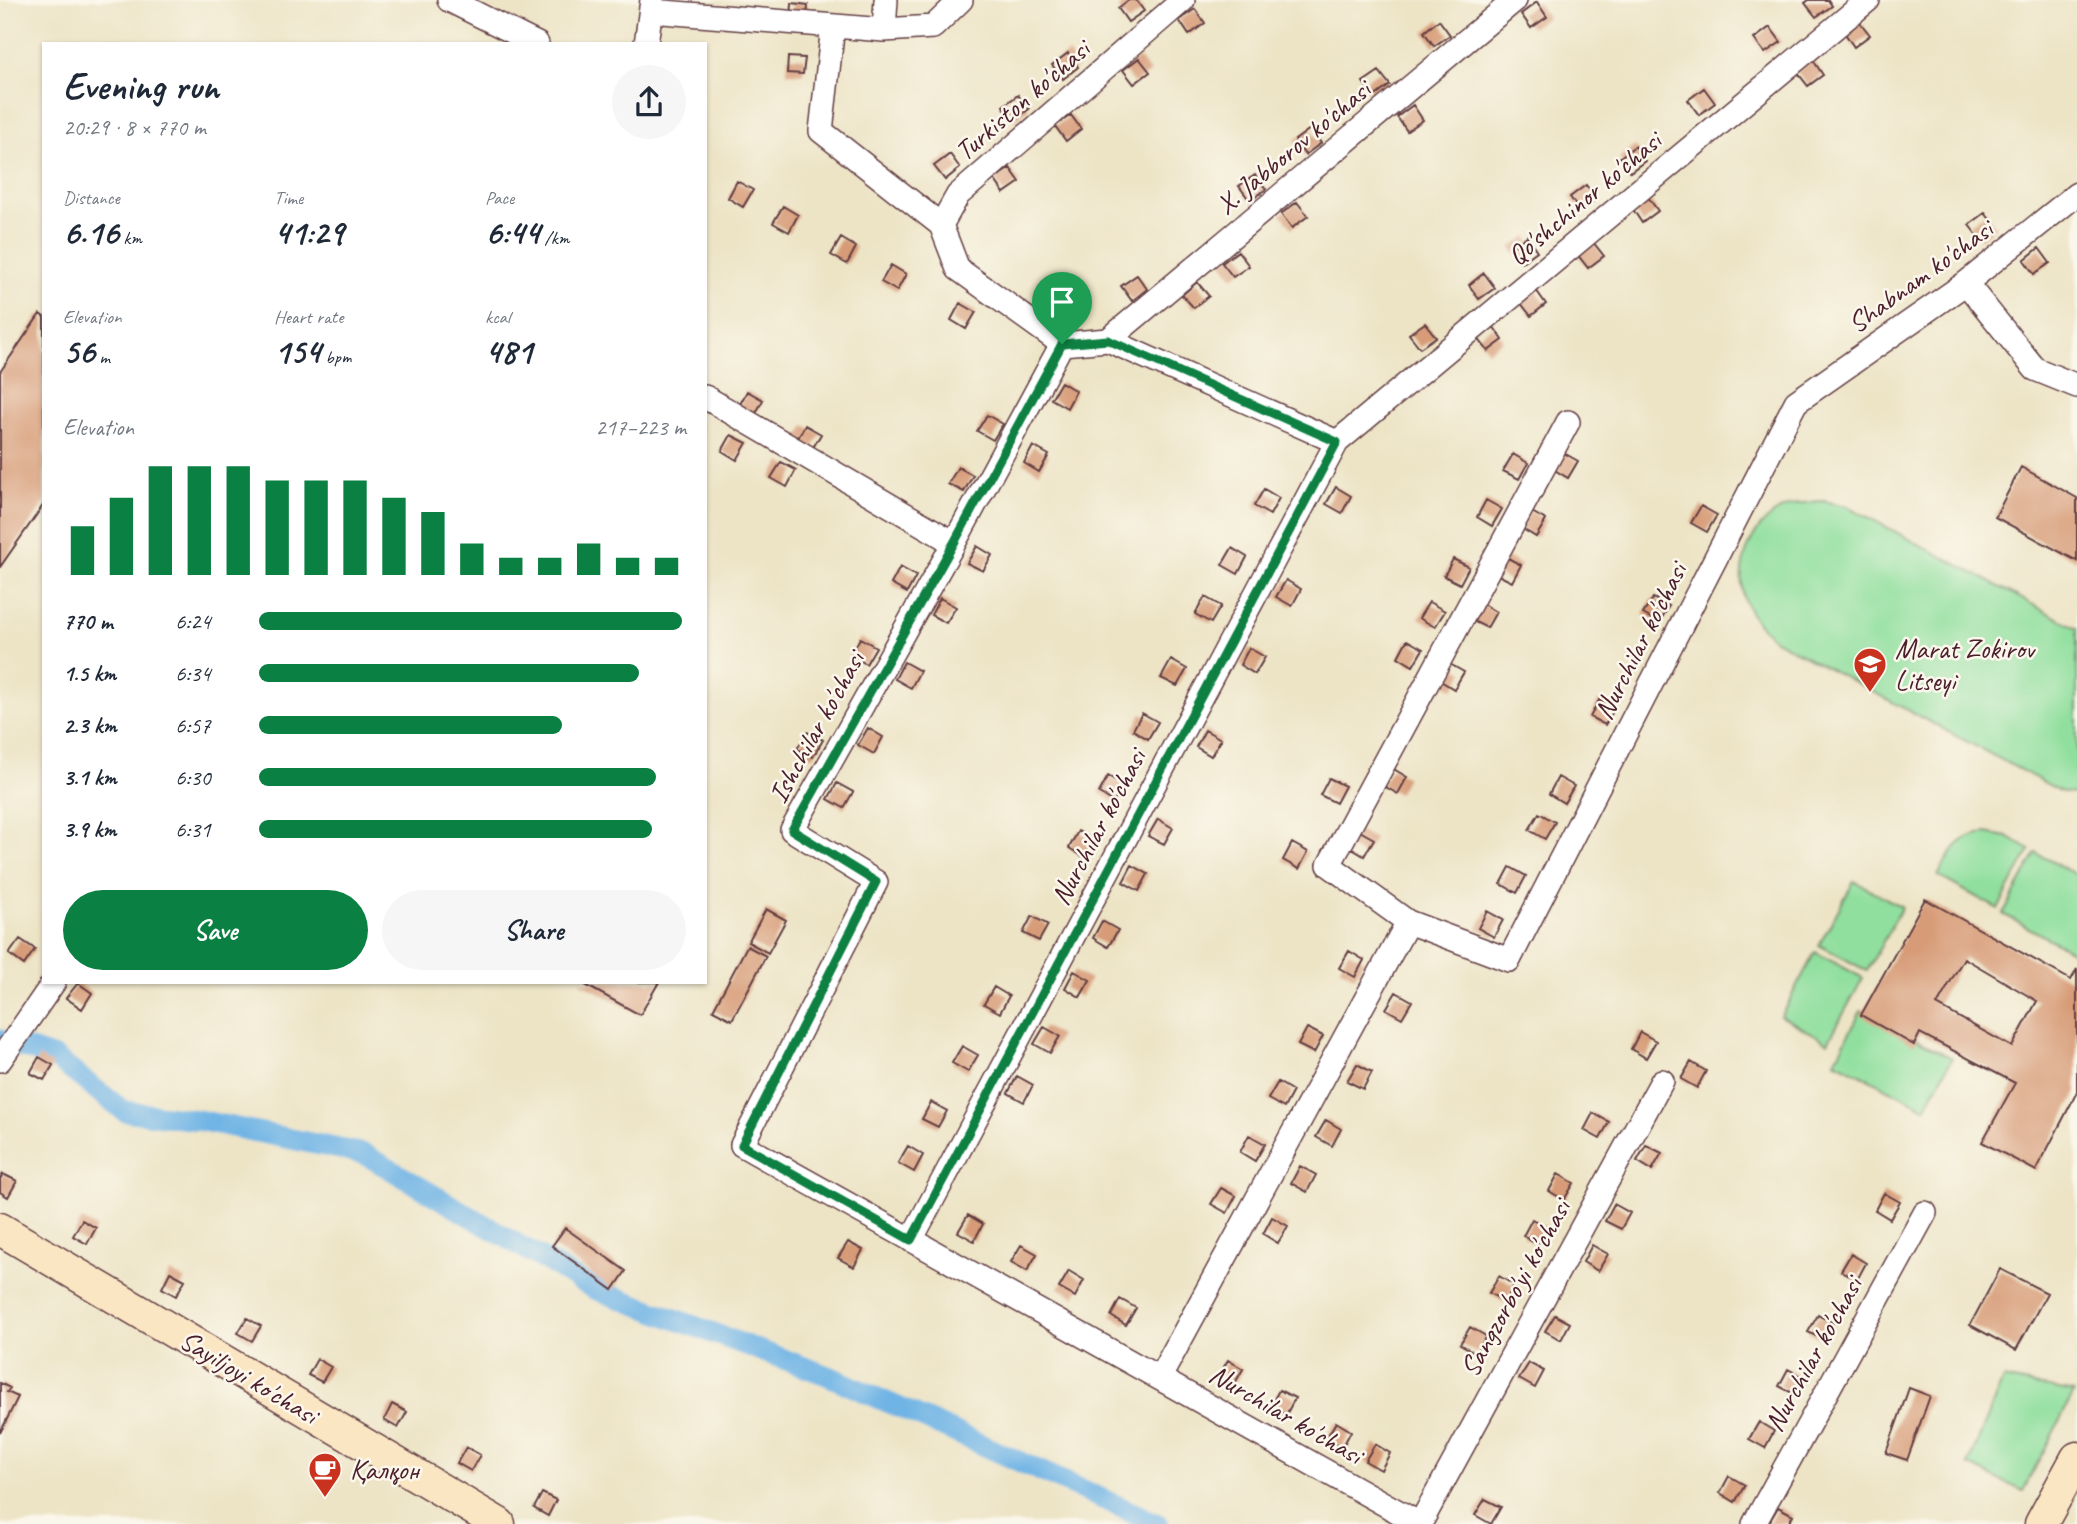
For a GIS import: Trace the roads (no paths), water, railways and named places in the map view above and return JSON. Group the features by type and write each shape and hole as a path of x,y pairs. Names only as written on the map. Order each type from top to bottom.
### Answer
{"main road":[{"name":"Sayiljoyi ko'chasi","path":"0,1230 499,1524"},
{"path":"2042,1524 2077,1458"}],"street":[{"path":"449,0 533,42"},
{"path":"884,30 886,0"},
{"path":"646,42 651,6 884,30 933,27 961,0"},
{"name":"Turkiston ko'chasi","path":"941,225 958,195 1183,0"},
{"name":"X. Jabborov ko'chasi","path":"1108,340 1515,0"},
{"name":"Qo'shchinor ko'chasi","path":"1337,442 1868,0"},
{"path":"833,26 821,131 941,225 958,270 1062,344 1108,340 1337,442"},
{"name":"Shabnam ko'chasi","path":"1796,402 1966,283 2077,194"},
{"path":"1966,283 2035,369 2077,386"},
{"name":"Ishchilar ko'chasi","path":"742,1145 876,882 792,830 954,543 1062,344"},
{"name":"Nurchilar ko'chasi","path":"1568,422 1329,865 1408,922 1509,960 1796,402"},
{"path":"708,405 954,543"},
{"name":"Nurchilar ko'chasi","path":"911,1240 1337,442"},
{"path":"1160,1377 1408,922"},
{"path":"0,1060 53,984"},
{"name":"Sangzorbo'yi ko'chasi","path":"1420,1524 1662,1081"},
{"name":"Nurchilar ko'chasi","path":"742,1145 1420,1524"},
{"name":"Nurchilar ko'chasi","path":"1754,1524 1924,1213"}],"waterway":[{"path":"0,1040 55,1058 124,1111 198,1120 364,1154 594,1289 829,1376 1158,1524"}],"place":[{"name":"Marat Zokirov Litseyi","path":"1870,694"},
{"name":"Қалқон","path":"325,1499"}]}
